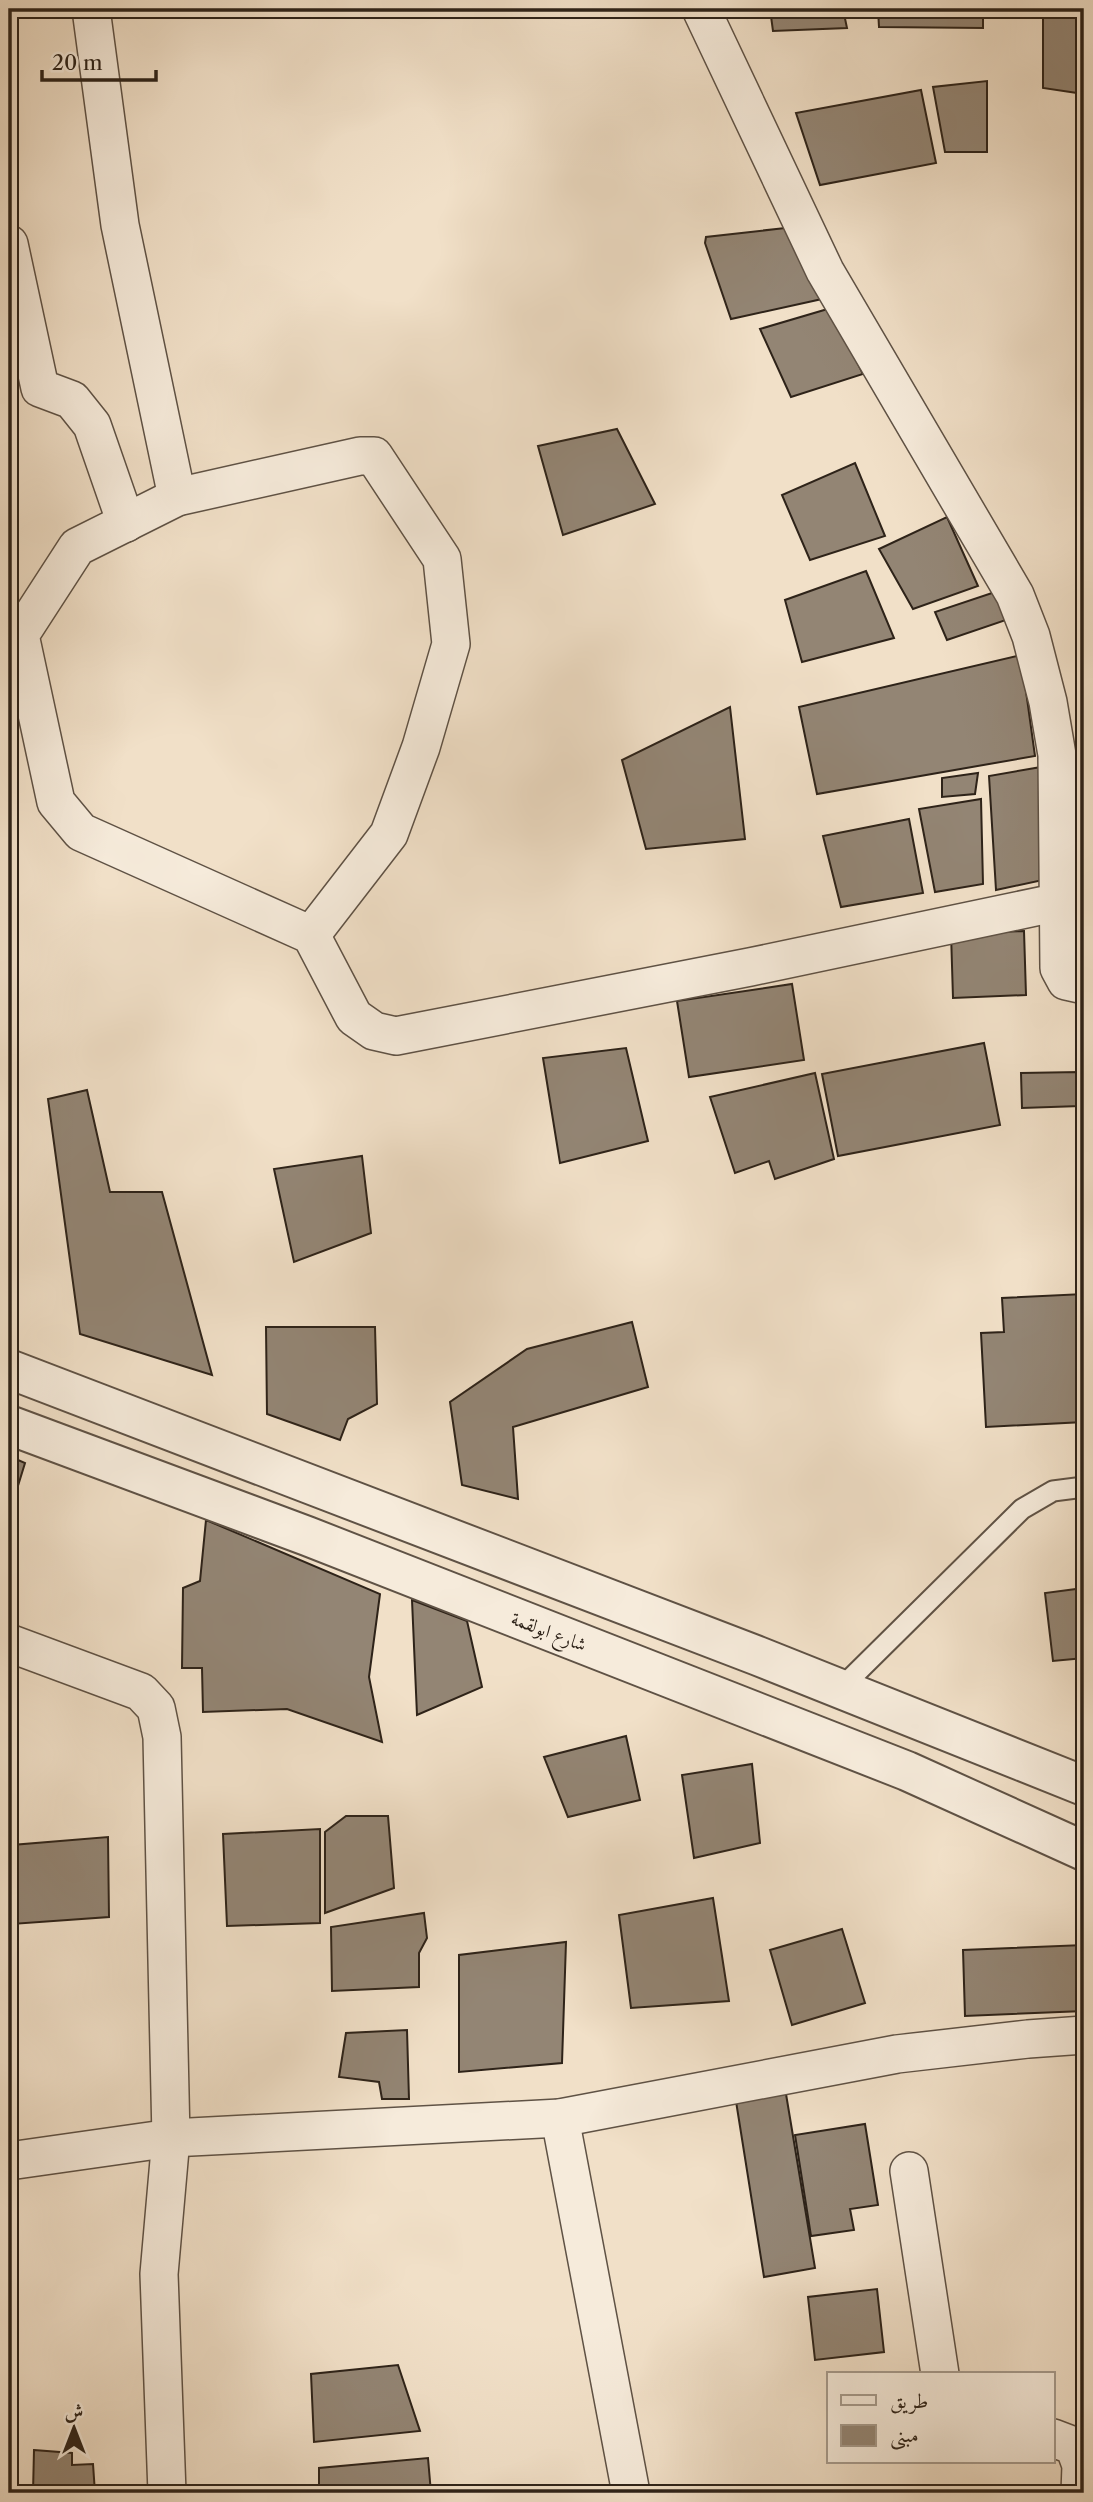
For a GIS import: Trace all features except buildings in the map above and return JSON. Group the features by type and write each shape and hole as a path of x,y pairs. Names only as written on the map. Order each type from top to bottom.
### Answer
{"street":[{"path":"91,9 120,225 177,498"},
{"path":"701,9 825,271 1015,595 1023,615 1048,702 1057,755 1059,968 1066,981 1084,985"},
{"path":"9,244 40,388 72,400 92,425 126,523"},
{"path":"312,934 389,834 421,747 451,644 442,559 374,456 359,456 177,498 77,547 20,635 56,802 82,832 312,934 354,1017 374,1031 396,1036 750,967 1059,902"},
{"path":"9,1369 840,1689 1084,1786"},
{"name":"شارع ابولقمة","path":"9,1425 307,1536 907,1771 1084,1851"},
{"path":"9,1643 141,1692 156,1708 162,1737 171,2138 159,2273 167,2493"},
{"path":"9,2161 171,2138 560,2118 897,2054 1084,2035"},
{"path":"560,2118 631,2493"},
{"path":"909,2171 940,2372"},
{"path":"1054,2438 1074,2446 1080,2465 1080,2493"}],"lane":[{"path":"840,1689 1022,1509 1053,1491 1084,1487"}]}
